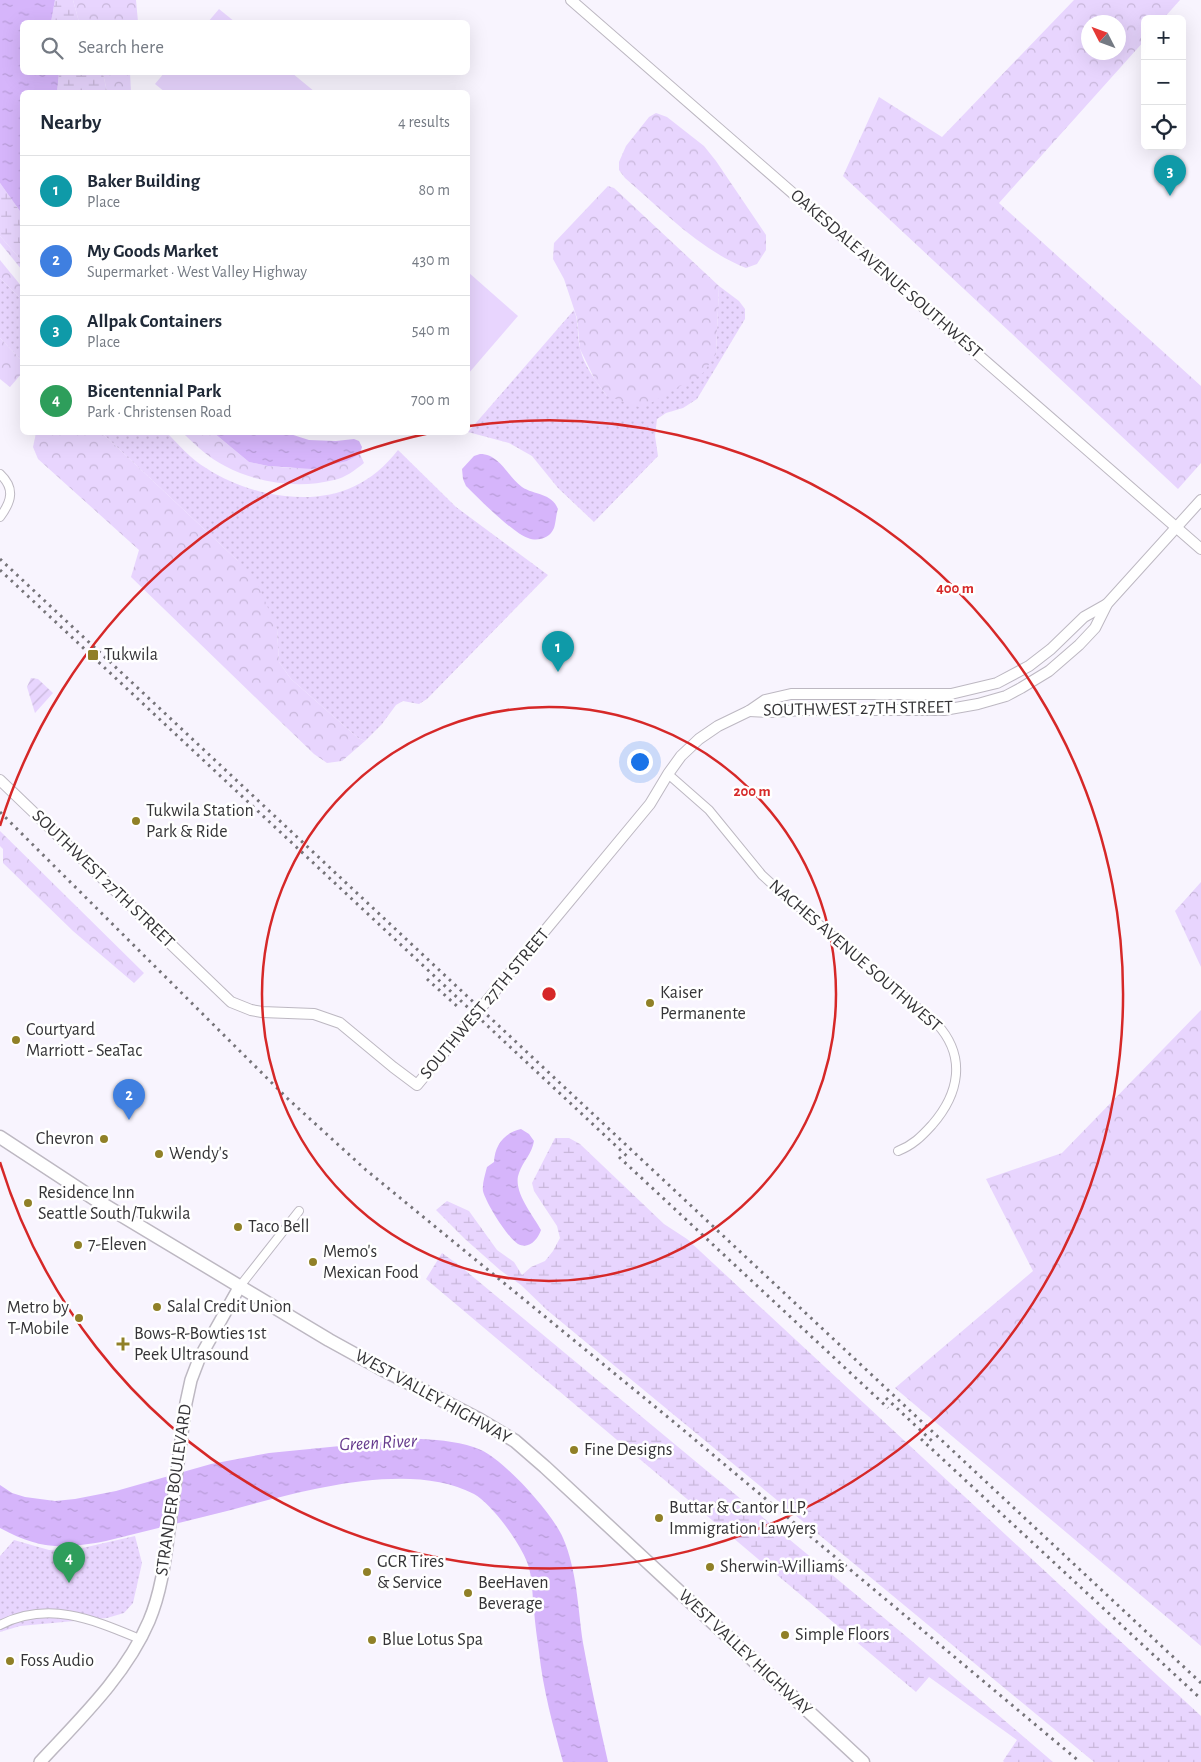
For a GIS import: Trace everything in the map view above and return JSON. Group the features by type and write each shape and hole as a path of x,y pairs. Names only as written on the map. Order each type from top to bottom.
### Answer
{"main road":[{"name":"WEST VALLEY HIGHWAY","path":"0,1137 96,1200 362,1358 516,1441 863,1762"},
{"name":"STRANDER BOULEVARD","path":"40,1762 108,1686 140,1639 156,1602 166,1557 186,1403 191,1380 199,1359 240,1286"}],"street":[{"name":"OAKESDALE AVENUE SOUTHWEST","path":"571,0 1201,548"},
{"path":"0,474 8,482 11,493 0,517"},
{"name":"SOUTHWEST 27TH STREET","path":"749,711 944,710 992,700 1021,688 1042,676 1063,660 1095,628 1107,604 1201,500"},
{"name":"SOUTHWEST 27TH STREET","path":"0,780 231,1002 262,1012 314,1014 340,1023 418,1085 650,804 681,756 718,726 749,711 766,700 791,694 951,694 997,683 1029,666 1046,653 1084,617 1107,604"},
{"name":"NACHES AVENUE SOUTHWEST","path":"668,774 709,810 762,875 937,1024 946,1034 953,1050 956,1064 952,1096 939,1117 920,1140 898,1151"},
{"name":"STRANDER BOULEVARD","path":"240,1286 299,1211"},
{"path":"0,1625 19,1617 64,1613 96,1621 140,1639"}],"green space":[{"path":"55,0 73,0 78,20 51,20"},
{"path":"73,0 136,0 138,20 78,20"},
{"path":"1074,0 1180,0 1167,15 1141,15 1141,44 999,203 1201,386 1201,463 1178,489 843,176 879,97 942,137"},
{"path":"219,9 233,20 210,20"},
{"path":"59,75 103,75 107,90 57,90"},
{"path":"103,75 130,75 131,90 107,90"},
{"path":"162,75 294,75 313,90 162,90 155,84"},
{"path":"656,113 667,117 704,146 766,235 766,250 757,264 746,268 713,251 667,216 625,178 619,170 619,162 626,146 649,117"},
{"path":"0,183 20,211 20,259 0,236"},
{"path":"608,186 614,188 719,286 716,354 703,373 642,408 607,396 595,380 580,349 577,318 564,279 553,259 554,243"},
{"path":"0,236 20,259 20,268 0,243"},
{"path":"0,260 20,285 20,298 0,278"},
{"path":"470,274 518,316 470,372"},
{"path":"0,278 20,298 20,359 0,338"},
{"path":"719,286 739,301 745,309 745,319 697,399 683,408 666,413 657,419 655,436 658,456 594,522 558,488 532,456 509,443 470,433 470,430 574,310 577,319 579,343 584,360 607,396 716,354"},
{"path":"0,338 20,359 20,375 10,387 0,379"},
{"path":"36,435 104,435 237,560 259,587 277,629 279,662 291,679 358,738 365,741 342,761 327,763 314,754 131,577 139,550 38,459 33,447"},
{"path":"104,435 169,435 185,452 206,468 235,483 266,493 304,497 322,496 355,486 385,465 398,450 456,507 548,575 427,699 419,704 403,701 396,705 382,724 365,741 358,738 291,679 279,662 277,629 237,560"},
{"path":"185,435 216,435 249,462 268,466 291,468 347,461 360,454 364,463 346,476 334,480 306,484 278,483 237,472 219,463 197,447"},
{"path":"31,678 38,679 53,693 35,713 27,687"},
{"path":"0,831 144,973 134,983 73,931 3,863"},
{"path":"1201,882 1201,967 1175,911"},
{"path":"1201,1010 1201,1646 895,1388 1033,1271 986,1179 1062,1153"},
{"path":"555,1138 569,1138 580,1144 664,1224 687,1239 1201,1716 1201,1762 1094,1762 547,1310 521,1285 500,1270 465,1239 436,1210 447,1201 469,1211 497,1250 514,1262 522,1275 531,1267 545,1261 560,1238 557,1226 534,1191 532,1183"},
{"path":"442,1253 913,1642 1053,1762 1004,1762 1017,1740 929,1677 916,1692 426,1279"},
{"path":"135,1536 142,1563 133,1603 124,1613 107,1618 20,1626 0,1632 0,1556 14,1540 49,1550 78,1549"}],"water":[{"path":"0,0 55,0 51,20 20,20 20,75 59,75 57,90 20,90 20,211 0,183"},
{"path":"216,435 293,435 309,440 336,441 354,439 359,441 362,447 360,454 347,461 312,469 268,466 249,462"},
{"path":"480,454 493,458 522,487 552,500 558,509 554,528 550,534 536,540 522,535 496,515 466,486 462,469 474,456"},
{"path":"521,1129 529,1134 534,1141 519,1173 518,1187 524,1203 541,1230 538,1237 526,1246 518,1244 513,1240 488,1203 483,1191 487,1167 494,1162 498,1145 510,1133"},
{"name":"Green River","path":"421,1439 459,1443 481,1450 491,1456 515,1476 558,1528 568,1550 571,1563 583,1643 608,1762 563,1762 543,1680 529,1568 518,1545 505,1525 489,1506 474,1494 447,1484 417,1479 385,1479 351,1483 318,1488 106,1541 64,1546 40,1544 0,1528 0,1485 12,1493 25,1497 55,1501 75,1499 116,1491 211,1464 269,1453"}],"railway":[{"path":"0,559 1201,1683"},
{"path":"0,570 630,1159"},
{"path":"0,812 287,1098 366,1170 675,1423 1080,1762"},
{"path":"427,979 458,1007"},
{"path":"619,1157 888,1408"},
{"path":"886,1398 932,1441"},
{"path":"921,1439 1201,1699"}],"place":[{"name":"Allpak Containers","path":"1170,196"},
{"name":"Tukwila","path":"93,655"},
{"name":"Baker Building","path":"558,672"},
{"name":"Tukwila Station Park & Ride","path":"136,821"},
{"name":"Kaiser Permanente","path":"650,1003"},
{"name":"Courtyard Marriott - SeaTac","path":"16,1040"},
{"name":"My Goods Market","path":"129,1120"},
{"name":"Chevron","path":"104,1139"},
{"name":"Wendy's","path":"159,1154"},
{"name":"Residence Inn Seattle South/Tukwila","path":"28,1203"},
{"name":"Taco Bell","path":"238,1227"},
{"name":"7-Eleven","path":"78,1245"},
{"name":"Memo's Mexican Food","path":"313,1262"},
{"name":"Salal Credit Union","path":"157,1307"},
{"name":"Metro by T-Mobile","path":"79,1318"},
{"name":"Bows-R-Bowties 1st Peek Ultrasound","path":"123,1344"},
{"name":"Fine Designs","path":"574,1450"},
{"name":"Buttar & Cantor LLP, Immigration Lawyers","path":"659,1518"},
{"name":"Sherwin-Williams","path":"710,1567"},
{"name":"GCR Tires & Service","path":"367,1572"},
{"name":"Bicentennial Park","path":"69,1583"},
{"name":"BeeHaven Beverage","path":"468,1593"},
{"name":"Simple Floors","path":"785,1635"},
{"name":"Blue Lotus Spa","path":"372,1640"},
{"name":"Foss Audio","path":"10,1661"}]}
